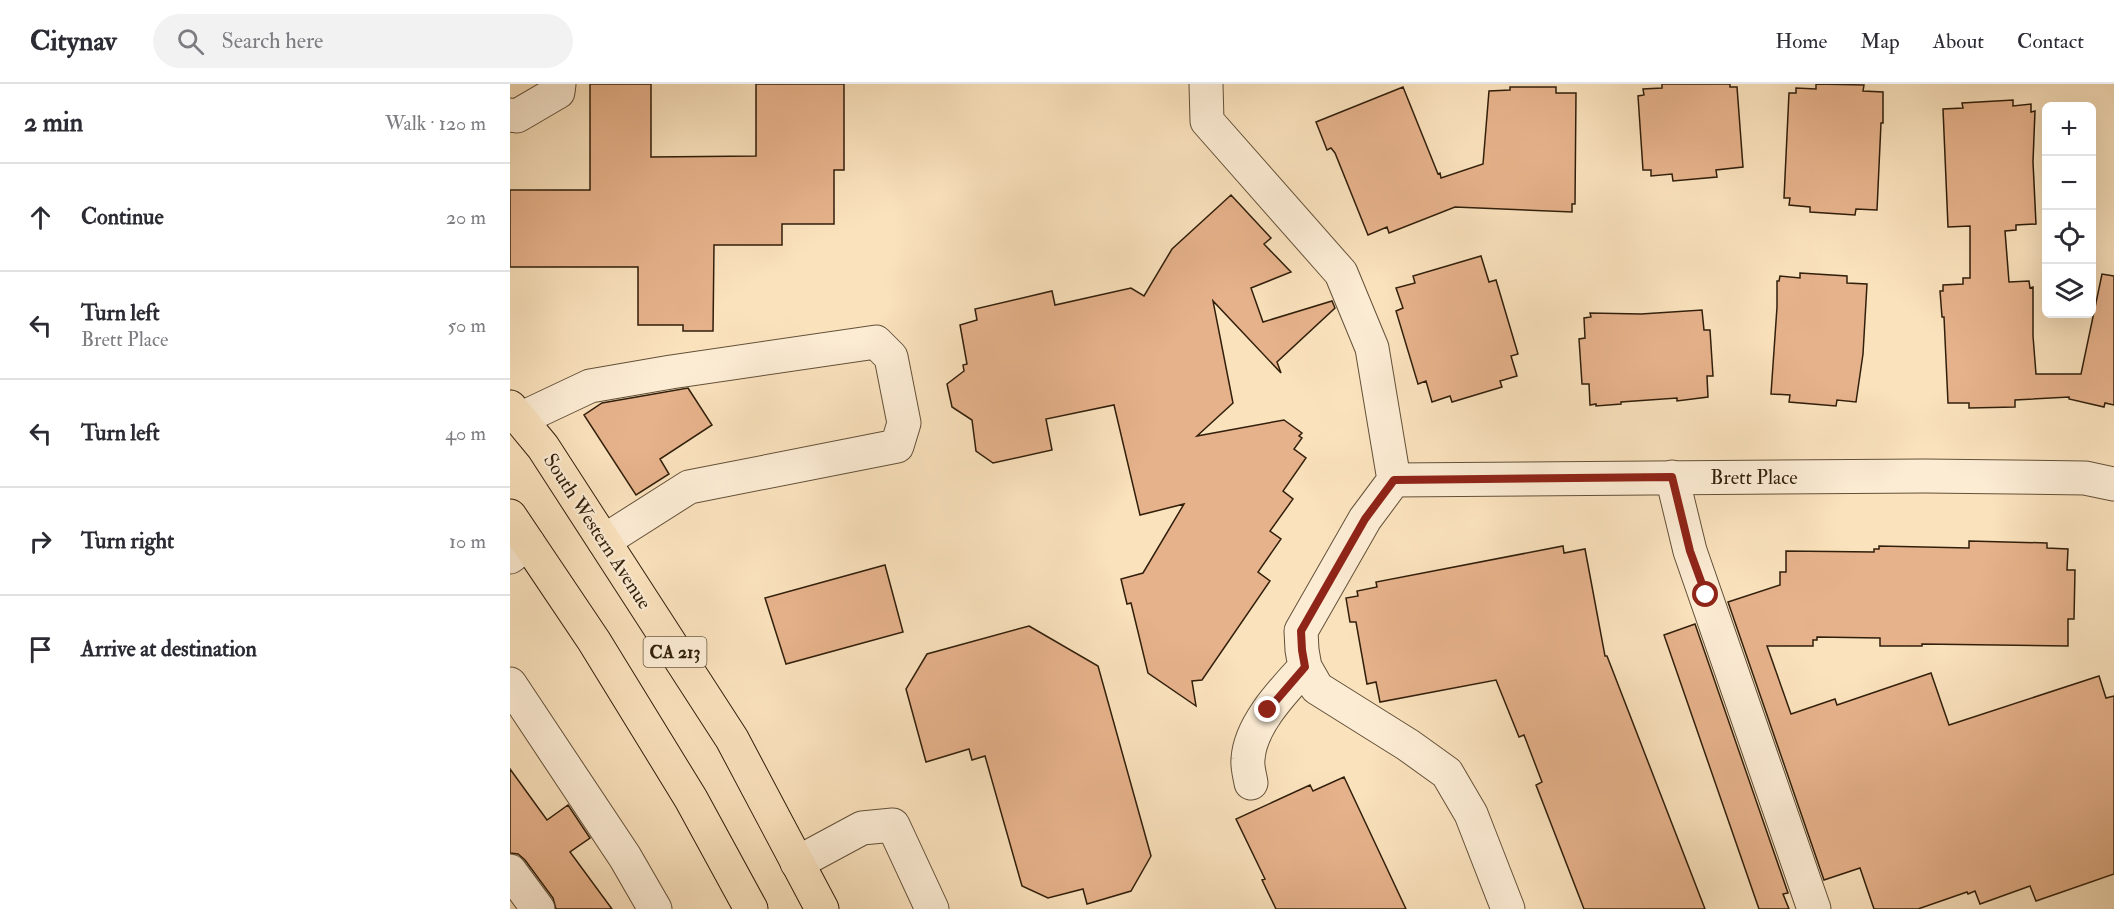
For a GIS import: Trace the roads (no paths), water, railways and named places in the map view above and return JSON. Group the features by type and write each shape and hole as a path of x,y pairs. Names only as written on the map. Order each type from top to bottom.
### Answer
{"main road":[{"name":"South Western Avenue","path":"515,413 543,447 732,739 822,909"},
{"name":"CA 213","path":"510,516 519,550 594,641 691,799 751,909"}],"street":[{"path":"510,116 517,116 558,92 559,84"},
{"path":"1206,84 1207,121 1341,273 1372,348 1394,480 1365,519 1301,631 1305,667 1317,688 1408,745 1447,773 1472,814 1508,909"},
{"path":"515,413 590,386 672,372 876,342 891,357 904,423 897,446 689,487 604,542"},
{"name":"Brett Place","path":"1394,480 1913,476 2085,478 2114,484"},
{"path":"1672,477 1690,551 1814,909"},
{"path":"1251,783 1248,759 1256,731 1278,697 1305,667"},
{"path":"510,684 626,857 655,909"},
{"path":"797,863 862,828 893,825 932,909"},
{"path":"510,871 538,909"}]}
